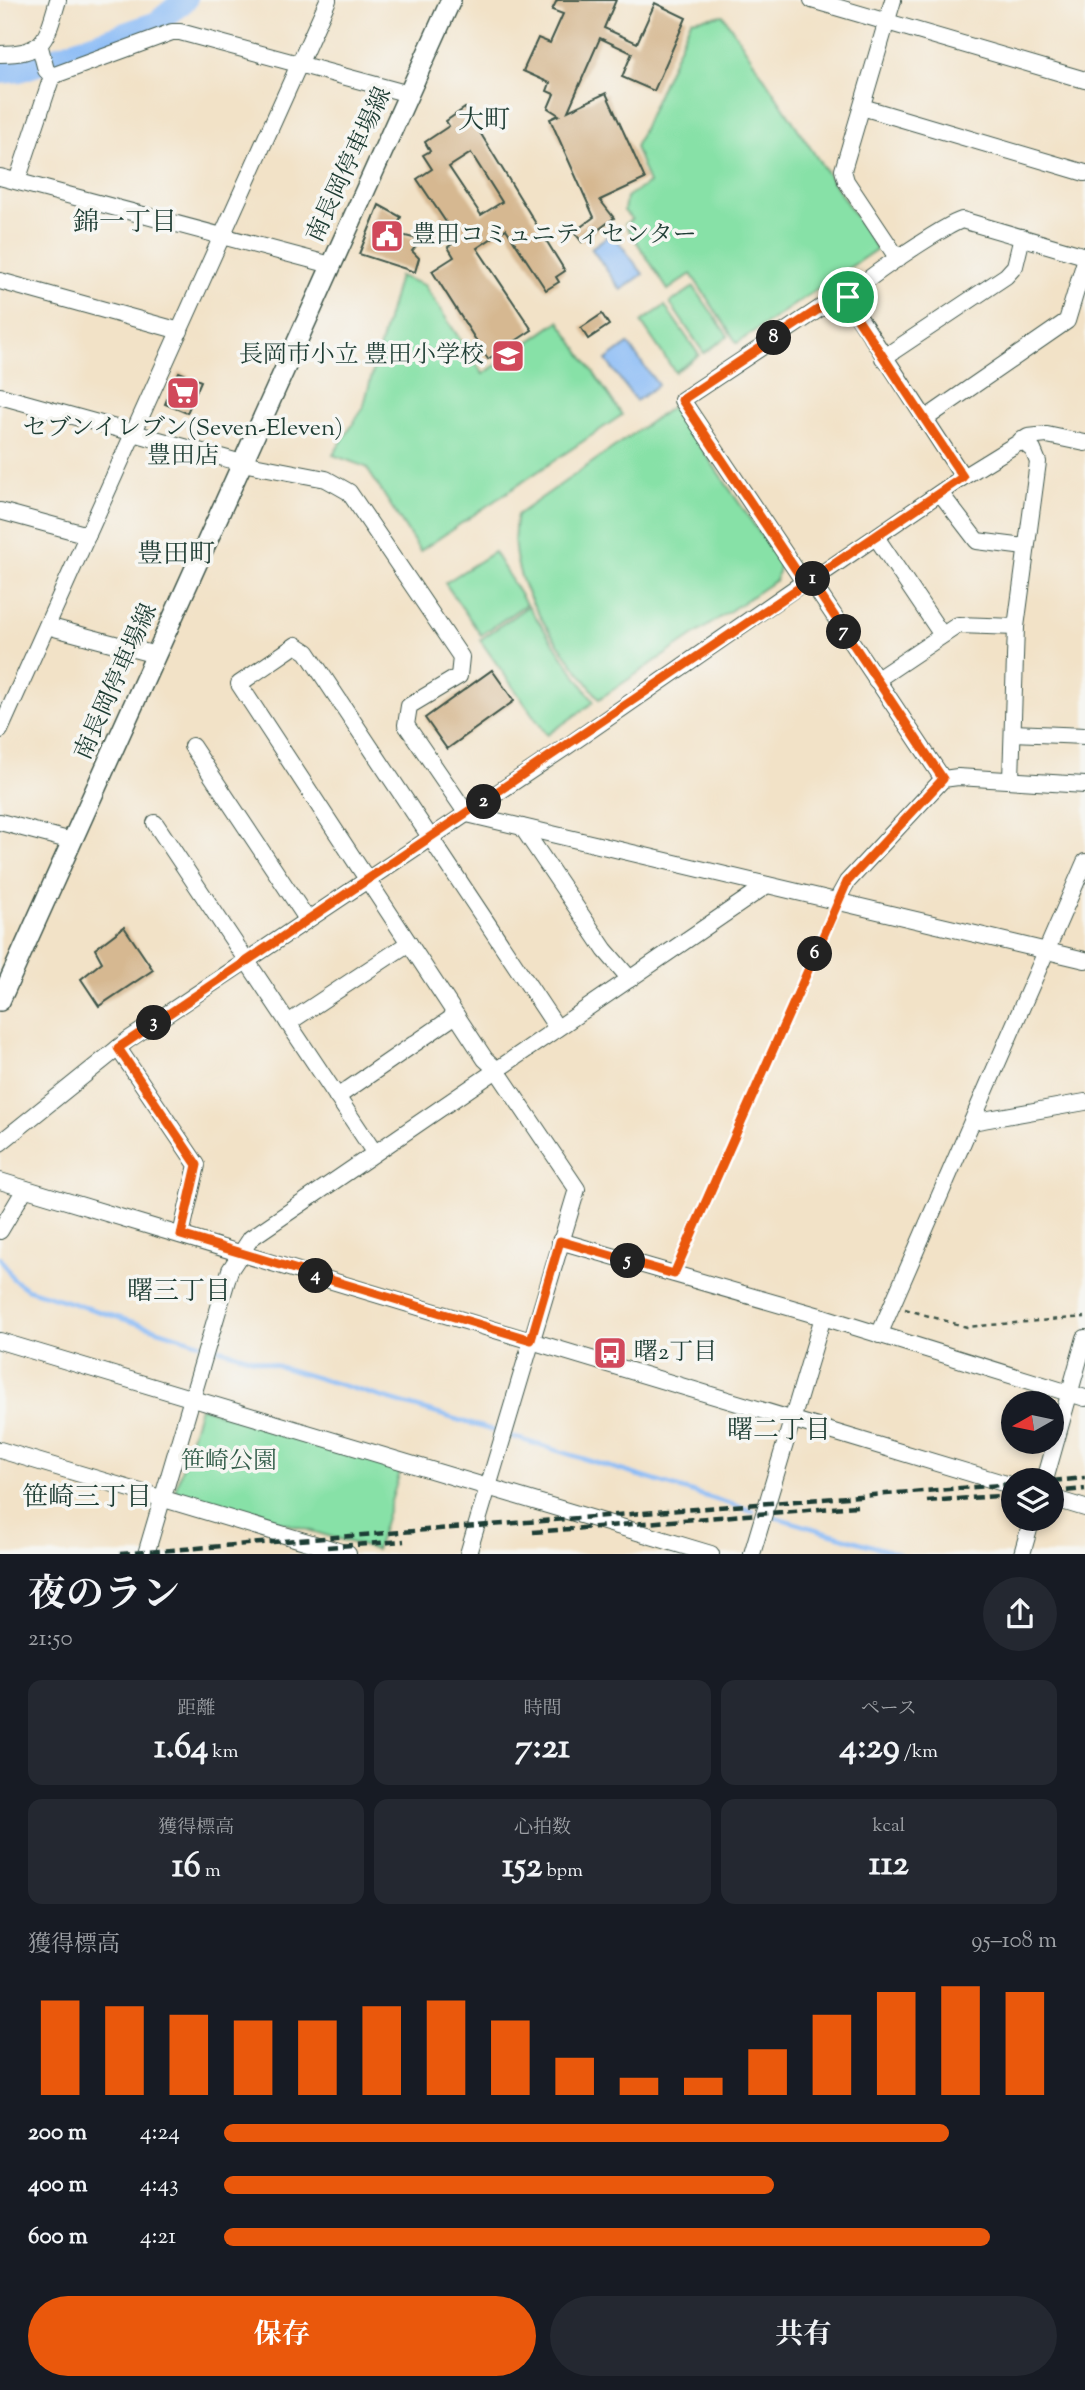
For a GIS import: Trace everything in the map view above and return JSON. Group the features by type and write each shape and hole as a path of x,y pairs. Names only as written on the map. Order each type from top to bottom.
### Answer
{"main road":[{"name":"南長岡停車場線","path":"0,1001 450,0"}],"street":[{"path":"17,181 49,73 41,50 58,0"},
{"path":"1,726 328,0"},
{"path":"812,0 1085,80"},
{"path":"893,0 844,175 898,259"},
{"path":"49,73 172,32 410,94"},
{"path":"0,54 41,50"},
{"path":"862,107 1085,173"},
{"path":"0,177 331,265"},
{"path":"925,419 1067,321 1085,258 962,220 898,259 848,297 831,301 682,400 943,779"},
{"path":"883,358 1006,276 1015,266 1022,237"},
{"path":"0,282 180,331"},
{"path":"848,297 848,304 963,477"},
{"path":"0,396 242,463 326,479 349,492 461,657 459,676 409,706 406,725 467,814 1085,960"},
{"path":"0,1143 118,1048 963,477 1021,440 1047,435 1085,443"},
{"path":"1011,779 1016,628 1024,547 1038,462 1033,450 1021,440"},
{"path":"941,494 977,541 1024,547"},
{"path":"0,511 88,535"},
{"path":"876,537 942,635"},
{"path":"876,680 942,635 964,624 1016,628"},
{"path":"47,626 156,655"},
{"path":"468,1553 576,1189 496,1069 485,1059 239,684 296,645 307,652 557,1028"},
{"path":"1013,733 1085,736"},
{"path":"192,746 307,919"},
{"path":"837,900 847,882 943,779 1011,779 1085,785"},
{"path":"0,822 72,841"},
{"path":"155,823 374,1152"},
{"path":"522,827 605,950 630,979"},
{"path":"879,1335 1085,862"},
{"path":"146,1553 230,1270 251,1238 767,885"},
{"path":"288,1023 409,943"},
{"path":"337,1097 456,1015"},
{"path":"118,1048 197,1165 181,1235"},
{"path":"972,1122 1085,1102"},
{"path":"0,1181 1001,1482"},
{"path":"0,1231 25,1189"},
{"path":"560,1241 822,1317 1077,1396"},
{"path":"752,1553 822,1317"},
{"path":"1050,1468 1077,1396 1085,1338"},
{"path":"0,1341 487,1489 711,1553"},
{"path":"0,1450 348,1553"},
{"path":"1064,1502 1085,1508"},
{"path":"1021,1553 1028,1531"}],"path":[{"path":"674,1274 837,900"},
{"path":"892,1306 967,1327 1085,1317"}],"green space":[{"path":"723,15 877,249 737,343 691,274 668,290 625,224 632,219 624,211 626,197 649,183 635,147 691,20"},
{"path":"399,276 424,285 483,374 559,321 622,415 420,551 366,467 333,455 363,408"},
{"path":"694,287 728,336 704,353 670,303"},
{"path":"665,306 699,355 675,372 641,322"},
{"path":"673,406 780,563 776,580 599,699 553,636 526,590 514,541 517,515"},
{"path":"494,552 526,604 481,635 445,583"},
{"path":"528,606 594,702 547,735 480,640"},
{"name":"笹崎公園","path":"200,1407 401,1469 376,1550 175,1491"}],"water":[{"path":"612,233 643,274 621,290 591,248"},
{"path":"628,344 658,385 636,401 606,360"}],"building":[{"path":"557,0 616,0 604,28 637,43 655,3 686,18 654,91 622,77 632,53 600,38 568,111 606,93 645,179 600,200 614,218 582,242 574,232 594,217 550,119 559,115 548,108 554,94 547,91 550,83 523,71 538,38 550,43 563,14 552,10"},
{"path":"465,108 565,271 556,277 559,282 546,290 506,229 477,248 532,330 488,359 432,271 454,257 448,247 458,240 417,179 432,169 423,155 430,151 425,142 449,126 446,121","holes":["471,153 502,202 481,215 449,167"]},
{"name":"豊田コミュニティセンター","path":"379,205 401,217 394,233 421,240 412,251 419,258 415,272 359,254"},
{"path":"602,314 609,325 588,339 581,328"},
{"name":"セブンイレブン(Seven-Eleven) 豊田店","path":"179,372 201,381 187,413 165,404"},
{"path":"492,670 514,701 447,749 425,718"},
{"path":"124,927 153,970 99,1006 81,979 102,962 95,949"}],"waterway":[{"path":"0,72 20,70 157,23 185,0"},
{"path":"0,1257 13,1279 27,1289 200,1343"},
{"path":"217,1348 495,1431"},
{"path":"510,1436 753,1511"},
{"path":"775,1517 899,1554"}],"railway":[{"path":"1064,1480 1085,1478"},
{"path":"120,1554 1001,1485"},
{"path":"1064,1491 1085,1489"},
{"path":"927,1501 1001,1496"},
{"path":"533,1532 857,1506"},
{"path":"327,1547 404,1541"}],"place":[{"name":"豊田コミュニティセンター","path":"387,236"},
{"name":"長岡市小立 豊田小学校","path":"508,356"},
{"name":"セブンイレブン(Seven-Eleven) 豊田店","path":"183,393"},
{"name":"曙2丁目","path":"610,1353"}],"district":[{"name":"大町","path":"484,121"},
{"name":"錦一丁目","path":"125,223"},
{"name":"豊田町","path":"176,555"},
{"name":"曙三丁目","path":"179,1292"},
{"name":"曙二丁目","path":"779,1431"},
{"name":"笹崎三丁目","path":"87,1498"}],"route":[{"path":"848,297 843,296 831,301 682,400 804,582 811,581 943,779 847,882 837,900 833,915 674,1274 560,1241 531,1340 181,1235 197,1165 118,1048 566,747 804,582 811,581 963,477 848,304 848,297"}]}
